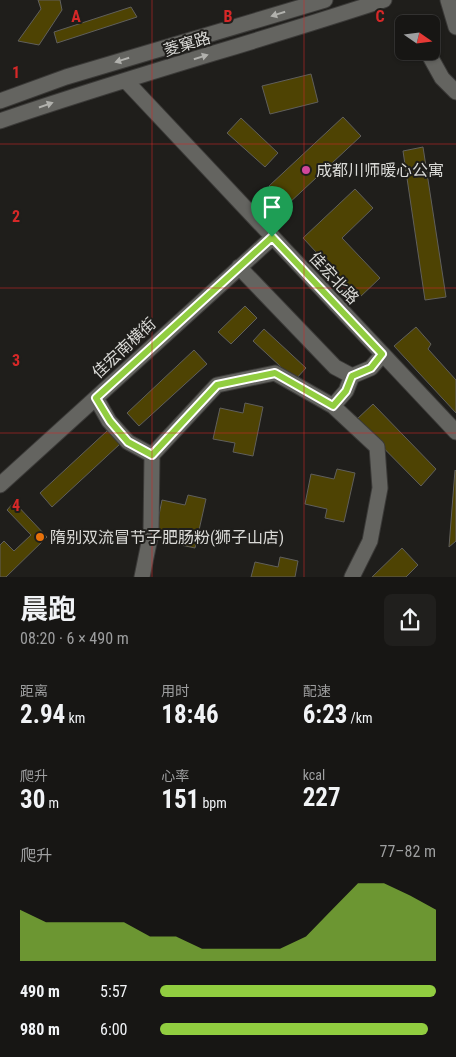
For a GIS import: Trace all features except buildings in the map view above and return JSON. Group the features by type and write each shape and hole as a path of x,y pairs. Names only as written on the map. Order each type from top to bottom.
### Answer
{"street":[{"name":"菱窠路","path":"0,101 66,77 325,0"},
{"name":"菱窠路","path":"0,122 74,95 126,81 384,0"},
{"path":"448,0 456,27"},
{"path":"432,60 442,78 456,92"},
{"name":"佳宏北路","path":"126,81 456,432"},
{"name":"佳宏南横街","path":"0,485 272,237"},
{"path":"239,267 335,367 352,376"},
{"path":"333,406 346,391 352,376 371,368 382,354"},
{"path":"142,577 151,533 152,455 217,385 275,373 333,406 377,447 380,488 370,541 352,577"},
{"path":"96,398 110,421 128,442 152,455"}],"place":[{"name":"成都川师暖心公寓","path":"306,170"},
{"name":"隋别双流冒节子肥肠粉(狮子山店)","path":"40,537"}],"route":[{"path":"272,237 382,354 371,368 352,376 346,391 333,406 275,373 217,385 152,455 128,442 110,421 96,398 272,237"}]}
